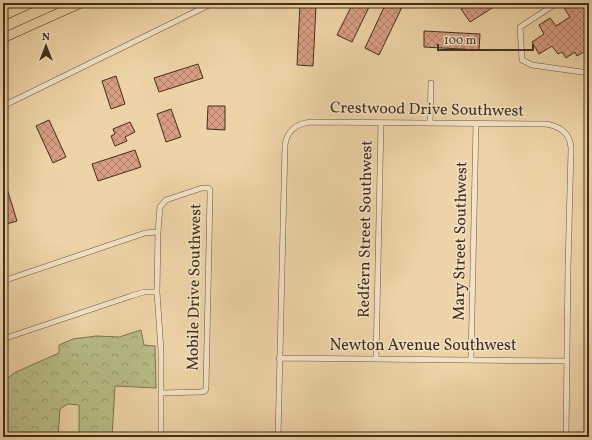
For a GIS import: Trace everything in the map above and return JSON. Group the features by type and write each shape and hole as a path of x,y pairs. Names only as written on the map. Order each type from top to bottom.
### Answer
{"highway":[{"path":"3,16 31,3"},
{"path":"3,38 82,3"}],"street":[{"path":"3,106 213,3"},
{"path":"557,3 520,27 522,60 532,65 589,73"},
{"path":"430,83 430,123"},
{"name":"Crestwood Drive Southwest","path":"278,437 285,145 286,137 294,127 308,122 551,125 561,129 571,142 566,437"},
{"name":"Redfern Street Southwest","path":"376,359 381,123"},
{"name":"Mary Street Southwest","path":"471,360 476,123"},
{"name":"Mobile Drive Southwest","path":"161,393 200,392 205,391 206,388 210,232 209,188 202,188 163,202 160,208 157,292 161,344 161,393 161,437"},
{"path":"3,281 145,233 158,232"},
{"path":"3,339 144,292 157,292"},
{"name":"Newton Avenue Southwest","path":"279,358 567,361"}],"green space":[{"path":"141,330 144,345 155,346 156,388 115,386 112,437 79,437 79,405 68,404 60,409 58,437 3,437 3,381 16,372 59,353 59,345 73,339 96,336 119,337"}],"building":[{"path":"353,3 371,3 352,42 337,35"},
{"path":"386,3 399,3 403,5 379,55 365,48"},
{"path":"471,3 500,3 470,22 461,9"},
{"path":"561,3 586,3 589,8 589,49 577,56 575,52 566,58 562,52 558,54 552,46 539,54 532,42 544,34 539,25 550,18 556,26 570,17"},
{"path":"300,5 316,6 313,66 297,65"},
{"path":"424,31 480,34 479,50 424,47"},
{"path":"198,64 203,78 159,92 154,78"},
{"path":"116,76 125,104 111,109 102,81"},
{"path":"208,106 225,106 225,130 207,129"},
{"path":"171,109 181,137 166,142 157,114"},
{"path":"49,120 66,157 53,163 36,126"},
{"path":"130,122 135,132 125,137 127,141 115,146 111,136 115,134 113,129"},
{"path":"135,150 141,167 98,181 92,164"},
{"path":"3,179 17,221 3,225"}]}
